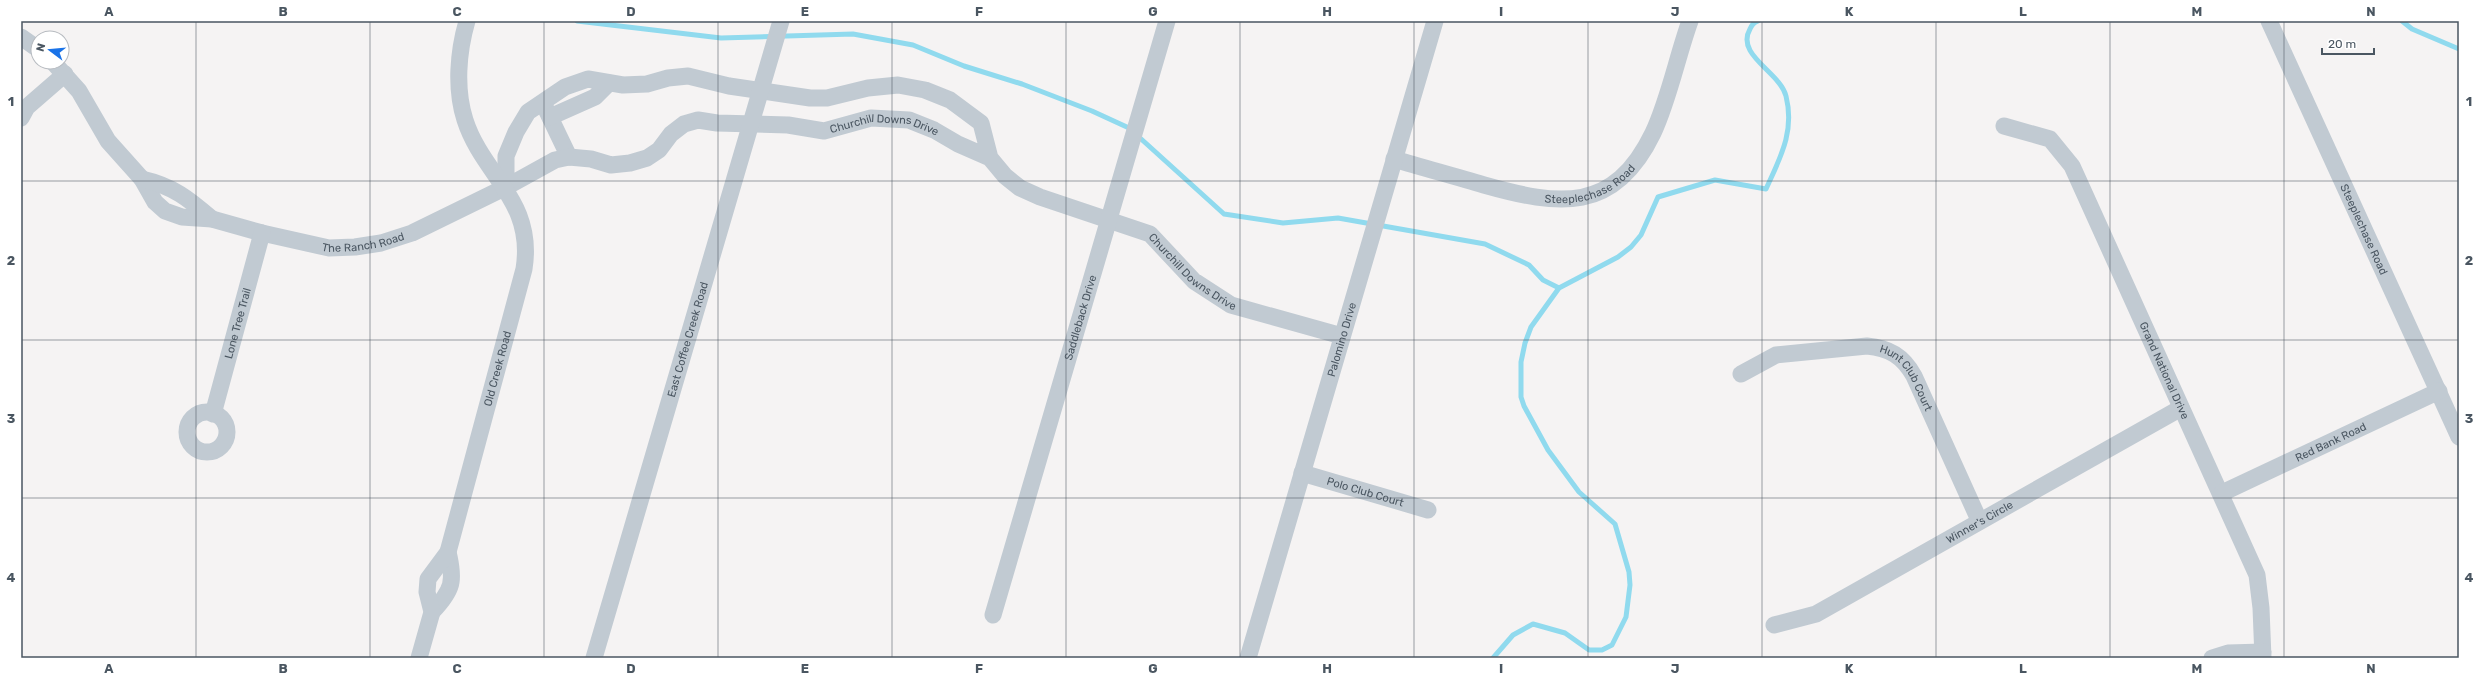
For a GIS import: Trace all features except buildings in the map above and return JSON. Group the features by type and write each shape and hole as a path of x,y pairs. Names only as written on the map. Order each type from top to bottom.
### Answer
{"street":[{"path":"467,21 460,56 460,81 465,121 480,150 506,187"},
{"name":"East Coffee Creek Road","path":"594,658 781,21"},
{"name":"Saddleback Drive","path":"993,615 1167,21"},
{"name":"Palomino Drive","path":"1248,658 1435,21"},
{"name":"Steeplechase Road","path":"1394,159 1540,199 1575,199 1604,191 1617,182 1630,168 1642,153 1653,132 1690,21"},
{"name":"Steeplechase Road","path":"2269,21 2459,437"},
{"path":"21,37 30,43"},
{"name":"The Ranch Road","path":"61,70 90,108 108,141 142,179 155,202 165,211 182,217 212,219 262,233 330,248 381,243 412,233 506,187 555,160 569,157 591,159 611,165 630,163 647,158 659,150 671,134 684,124 698,120 750,125"},
{"path":"21,118 27,107 65,74"},
{"path":"506,187 506,156 528,112 546,109 565,87 588,80 609,83 647,84 668,78 688,76 760,90"},
{"name":"Churchill Downs Drive","path":"760,90 810,98 827,98 868,88 898,85 925,90 950,100 968,111 981,123 990,158 1005,176 1020,188 1040,197 1150,234 1194,281 1231,305 1342,336"},
{"path":"546,109 569,157"},
{"name":"Churchill Downs Drive","path":"750,125 788,125 824,131 870,118 909,120 934,130 958,144 990,158"},
{"name":"Grand National Drive","path":"2004,126 2050,139 2072,166 2181,408 2222,493 2257,575 2263,655"},
{"name":"The Ranch Road","path":"142,179 164,184 179,192 212,219"},
{"name":"Old Creek Road","path":"432,612 427,592 428,579 448,552 526,256 523,226 506,187"},
{"name":"Lone Tree Trail","path":"213,414 262,233"},
{"name":"Hunt Club Court","path":"1741,374 1776,355 1867,346 1882,348 1898,355 1904,360 1914,376 1979,520"},
{"name":"Red Bank Road","path":"2222,493 2439,391"},
{"name":"Winner's Circle","path":"1774,625 1816,614 1979,520 2181,408"},
{"name":"Polo Club Court","path":"1302,473 1428,510"},
{"name":"Old Creek Road","path":"419,658 432,612 445,598 451,586 452,571 448,552"},
{"path":"2212,658 2228,653 2263,655"}],"waterway":[{"path":"577,21 721,38 853,34 913,45 964,66 1022,84 1092,111 1129,128 1224,214 1283,223 1338,218 1485,244 1529,265 1543,280 1559,288"},
{"path":"1493,658 1513,635 1533,624 1565,633 1589,650 1602,650 1612,645 1626,617 1630,585 1629,572 1615,524 1579,492 1548,450 1524,406 1521,397 1521,362 1525,343 1531,327 1559,288 1618,257 1631,247 1641,235 1658,197 1715,180 1766,189 1785,144 1789,121 1786,96 1782,87 1753,55 1748,47 1747,38 1750,29 1753,24 1758,21"},
{"path":"2402,21 2412,29 2459,49"}]}
